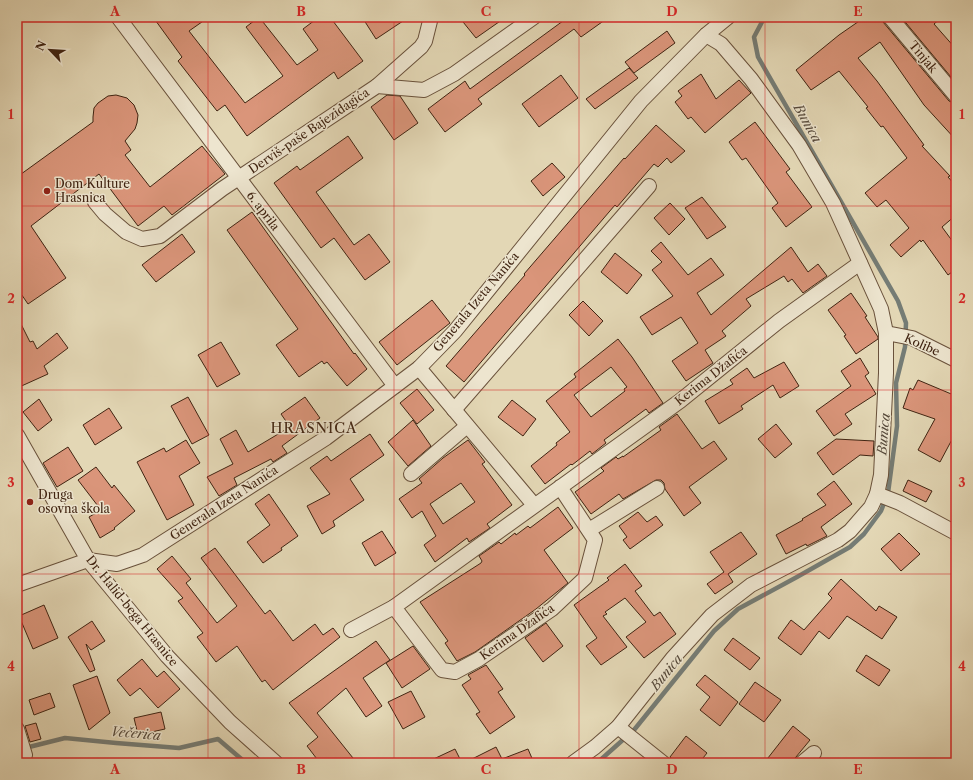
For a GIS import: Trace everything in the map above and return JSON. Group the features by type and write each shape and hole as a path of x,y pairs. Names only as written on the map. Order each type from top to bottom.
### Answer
{"street":[{"name":"6. aprila","path":"118,17 395,386"},
{"path":"377,86 425,41 431,17"},
{"name":"Derviš-paše Bajezidagića","path":"95,202 105,214 126,232 142,239 160,236 222,189 377,86 424,90 454,74 534,17"},
{"name":"Generala Izeta Nanića","path":"88,560 117,564 143,555 326,438 419,368 455,331 641,102 706,35 728,17"},
{"name":"Tinjak","path":"890,17 956,96"},
{"path":"706,35 721,44 751,79 800,145 833,203 881,309 899,335 886,373 881,475 884,497"},
{"path":"454,410 649,186"},
{"name":"Kerima Džafića","path":"351,630 394,607 680,401 778,321 860,263"},
{"name":"Kolibe","path":"899,335 956,360"},
{"path":"419,368 534,505"},
{"path":"411,474 467,426"},
{"name":"Dr. Halid-bega Hrasnice","path":"17,435 88,560 167,656 230,722 276,763"},
{"name":"Kerima Džafića","path":"394,607 442,670 455,672 479,660 552,609 585,578 595,540 560,487"},
{"path":"589,530 658,488"},
{"path":"884,497 900,503 956,533"},
{"path":"573,763 621,729 672,659 712,615 751,585 838,540 850,531 871,507 884,497"},
{"path":"17,585 88,560"},
{"path":"621,729 662,763"},
{"path":"18,734 21,758"},
{"path":"802,763 814,753"}],"building":[{"path":"153,17 209,17 189,31 245,103 283,76 246,27 259,17 297,65 318,50 303,29 319,17 330,17 363,61 338,79 334,72 247,136 225,105 217,111 178,61 182,57"},
{"path":"362,17 409,17 376,39"},
{"path":"459,17 506,17 476,38"},
{"path":"566,17 609,17 581,37 574,29 478,99 482,104 445,132 428,109 465,81 470,89 567,18"},
{"path":"865,17 882,17 883,22 949,101 956,104 956,140 924,105 880,42 858,58 877,81 924,145 922,146 950,176 948,177 956,186 956,215 942,227 956,246 956,269 948,275 923,240 921,242 920,240 901,257 890,245 909,228 886,200 877,207 865,193 907,158 883,126 881,127 866,108 868,107 839,71 811,90 796,70 839,35"},
{"path":"901,17 942,17 934,24 956,49 956,83"},
{"path":"667,31 675,43 634,73 625,62"},
{"path":"629,68 638,78 595,109 586,99"},
{"path":"701,74 716,99 739,80 751,93 705,133 691,117 688,119 675,102 682,96 678,91"},
{"path":"561,75 578,98 539,127 522,104"},
{"name":"Dom Kulture Hrasnica","path":"116,95 127,98 134,105 138,115 135,129 125,141 131,150 125,155 150,187 202,146 225,174 172,215 164,206 138,226 99,174 31,226 66,278 28,304 17,288 17,177 93,122 94,108 98,103 108,96"},
{"path":"387,95 400,96 418,123 394,140 371,107"},
{"path":"755,122 790,169 786,172 812,207 786,227 772,208 778,203 746,158 742,160 729,142"},
{"path":"656,125 685,151 671,163 667,158 658,167 654,164 617,207 615,205 464,382 446,366 624,158 625,159"},
{"path":"348,136 363,158 316,192 354,245 369,234 390,262 365,280 334,238 321,248 274,183 297,166 300,170"},
{"path":"552,163 565,177 543,196 531,181"},
{"path":"702,197 726,227 707,239 685,208"},
{"path":"670,203 685,219 669,235 654,218"},
{"path":"252,212 354,354 355,353 367,369 347,386 327,362 324,364 322,361 299,377 276,345 298,329 227,230"},
{"path":"182,234 195,252 156,282 142,265"},
{"path":"661,242 688,275 711,258 724,275 697,293 711,315 791,247 808,272 818,264 827,276 803,293 792,279 788,282 784,276 746,299 751,306 722,331 726,336 705,350 713,363 686,381 672,361 698,343 681,317 652,335 640,317 673,296 652,270 662,262 651,251"},
{"path":"615,253 642,275 627,294 601,272"},
{"path":"851,293 867,316 865,317 878,337 878,339 856,354 844,336 846,335 828,310"},
{"path":"432,300 450,323 397,365 379,342"},
{"path":"583,301 603,321 589,336 569,315"},
{"path":"17,316 30,342 33,341 37,349 57,333 68,348 44,366 48,374 17,388"},
{"path":"618,339 663,403 649,413 646,409 604,440 606,443 592,454 590,451 545,484 531,466 557,445 556,443 570,432 546,401 576,377 574,374","holes":["611,367 627,387 624,389 625,391 591,417 574,395"]},
{"path":"221,342 240,374 217,387 198,355"},
{"path":"860,358 869,373 865,376 876,394 845,414 852,424 834,436 816,411 851,386 841,371"},
{"path":"784,362 799,386 780,398 773,385 741,406 743,409 719,424 705,401 733,384 730,380 747,368 754,378"},
{"path":"918,380 956,396 956,432 940,462 918,450 935,419 903,408 910,388 913,390"},
{"path":"417,389 434,410 417,424 400,403"},
{"path":"188,397 209,435 192,444 171,406"},
{"path":"305,397 320,418 282,446 287,453 273,462 271,459 234,478 237,485 219,496 207,477 233,464 220,439 236,430 248,452 290,427 281,414"},
{"path":"39,399 52,420 38,431 23,412"},
{"path":"512,400 536,419 523,436 498,417"},
{"path":"109,408 122,428 95,445 83,425"},
{"path":"677,414 702,449 714,441 727,459 689,487 701,503 684,516 665,489 664,483 661,480 656,480 623,499 619,494 591,514 575,492 604,471 601,468 616,457 618,459 623,457 661,430 659,427"},
{"path":"413,420 431,446 408,466 388,442"},
{"path":"776,424 792,444 775,458 758,439"},
{"path":"370,434 384,455 350,479 364,500 333,521 335,526 322,534 307,506 330,494 310,468 327,456 331,461"},
{"path":"836,439 874,441 873,456 860,455 833,475 817,453"},
{"path":"186,440 200,463 179,476 194,505 167,520 137,462 164,448 166,452"},
{"path":"468,440 485,462 482,464 512,505 487,524 490,528 469,542 467,538 435,562 424,545 436,536 422,511 412,518 399,499 422,483 419,479 443,458","holes":["461,483 475,502 443,524 430,504"]},
{"path":"68,447 83,471 57,487 43,463"},
{"path":"96,467 112,488 114,485 135,511 114,528 115,529 100,538 89,517 101,510 78,480"},
{"path":"908,480 932,491 926,502 903,491"},
{"path":"834,481 852,504 821,527 827,536 786,554 776,535 826,505 817,494"},
{"path":"269,494 298,536 281,548 282,550 263,563 247,542 270,525 255,504"},
{"path":"558,507 573,528 544,550 568,583 536,609 475,652 457,661 445,643 448,641 420,602 481,563 482,561 479,556 499,542 501,544 515,533 516,535 528,526 530,528"},
{"path":"638,512 647,522 656,516 663,525 630,549 623,540 627,537 619,526"},
{"path":"382,531 396,553 375,566 362,543"},
{"path":"741,532 757,554 728,574 733,582 715,594 707,584 724,572 710,552"},
{"path":"899,533 920,554 901,571 881,549"},
{"path":"215,548 265,614 270,610 293,641 315,624 323,635 333,628 340,637 273,690 265,680 262,682 237,646 216,662 197,637 203,633 178,601 183,598 157,569 172,556 191,579 186,583 217,623 237,606 201,558"},
{"path":"625,564 642,586 635,591 654,616 660,612 676,634 644,658 626,637 646,622 625,598 605,612 607,614 603,616 627,647 601,665 586,646 597,638 574,605 609,580 607,578"},
{"path":"841,579 876,611 879,606 897,617 882,639 847,616 829,639 819,631 801,655 778,638 791,620 804,630 832,598 828,594"},
{"path":"44,605 58,638 33,649 19,616"},
{"path":"92,621 105,641 91,650 86,644 95,670 90,672 68,637"},
{"path":"546,623 563,646 543,662 525,638"},
{"path":"733,638 760,658 750,670 724,650"},
{"path":"376,641 390,660 363,678 382,706 366,717 346,688 317,713 357,763 320,763 307,746 318,737 289,703"},
{"path":"413,646 430,669 402,688 386,663"},
{"path":"866,655 890,670 879,686 856,671"},
{"path":"142,659 157,677 164,671 180,689 158,708 140,688 130,696 117,680"},
{"path":"486,665 503,689 498,692 515,717 490,734 476,714 480,712 462,685 471,679 468,675"},
{"path":"705,675 738,702 720,726 700,710 710,697 696,685"},
{"path":"97,676 110,713 89,730 73,685"},
{"path":"755,682 781,700 764,722 739,704"},
{"path":"411,691 425,717 403,729 388,702"},
{"path":"50,693 55,707 34,715 29,700"},
{"path":"161,712 165,729 138,735 134,718"},
{"path":"36,723 41,739 30,742 25,726"},
{"path":"793,726 810,740 791,763 764,763"},
{"path":"686,736 707,753 699,763 677,763 670,757"},
{"path":"496,747 502,759 528,749 534,763 464,763"},
{"path":"455,749 462,763 425,763"}],"waterway":[{"name":"Bunica","path":"597,763 634,730 714,631 738,609 850,547 864,534 881,511 888,493 897,426 896,383 905,347 906,323 898,301 758,57 754,37 763,20 768,17"},
{"name":"Večerica","path":"25,748 65,738 179,748 218,739 246,763"}],"place":[{"name":"Dom Kulture Hrasnica","path":"47,191"},
{"name":"Druga osovna škola","path":"30,502"}],"district":[{"name":"HRASNICA","path":"314,428"}]}
